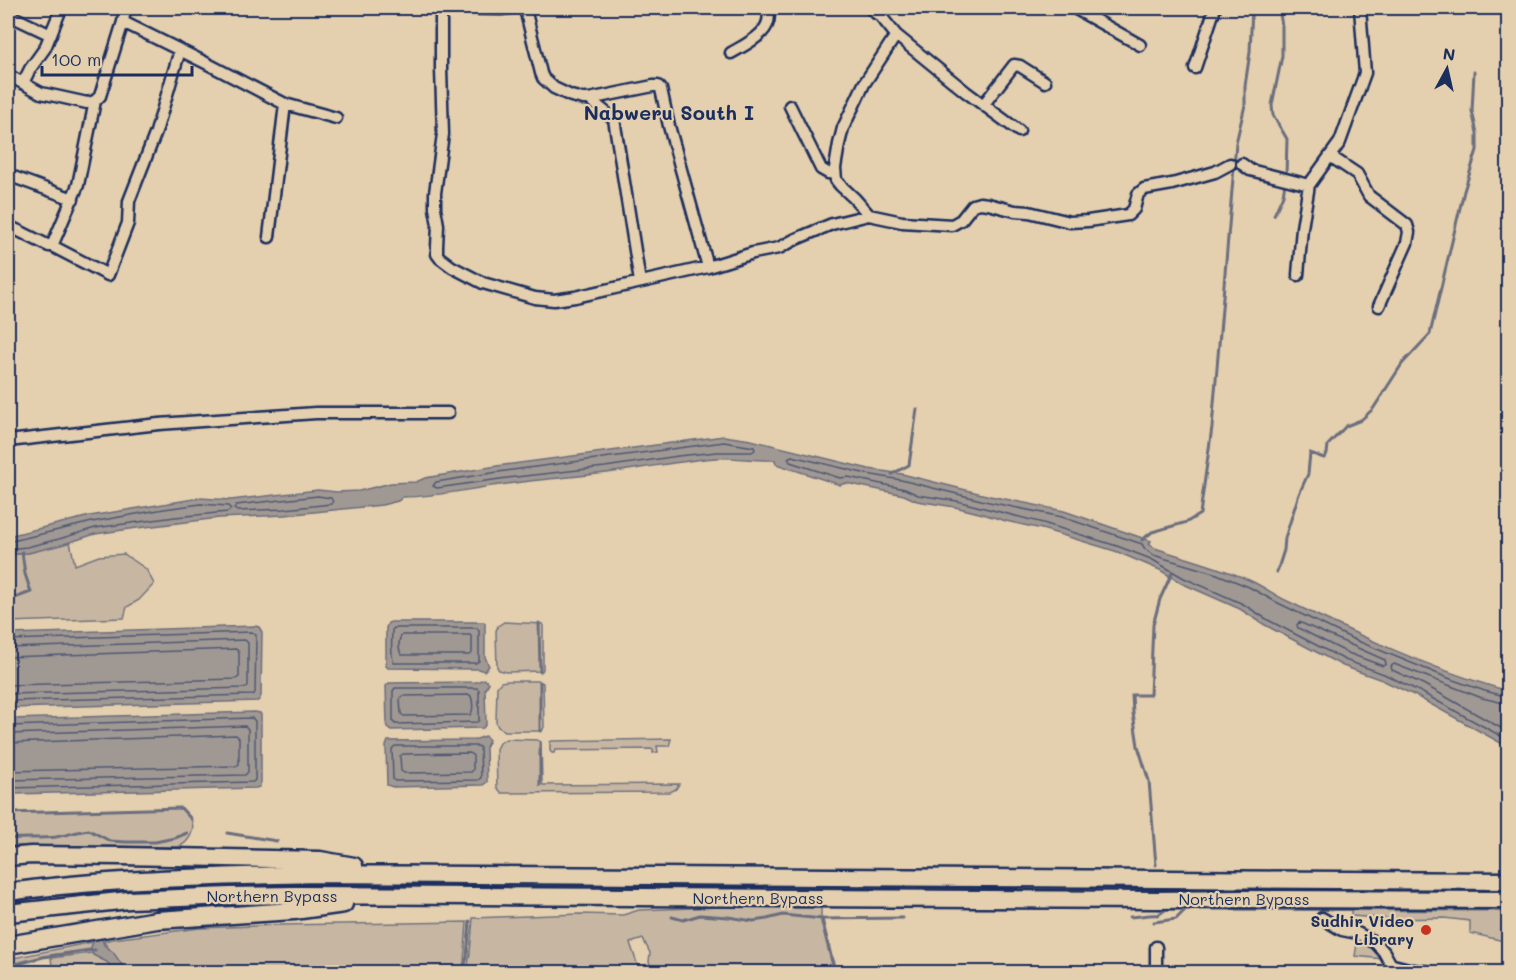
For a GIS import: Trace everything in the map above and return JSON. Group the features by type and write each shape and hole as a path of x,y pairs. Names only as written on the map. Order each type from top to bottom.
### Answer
{"highway":[{"path":"8,857 31,855 320,860 396,874"},
{"name":"Northern Bypass","path":"8,892 127,880 316,874 1509,880"},
{"name":"Northern Bypass","path":"8,913 151,899 252,896 1509,900"},
{"path":"8,945 157,920 294,911 392,896"}],"street":[{"path":"23,83 45,48 61,9 58,8"},
{"path":"8,75 41,93 87,103 95,101 100,96 123,22 125,8"},
{"path":"429,8 510,8"},
{"path":"441,8 443,134 435,193 438,225 437,254 452,267 483,283 535,298 554,300 575,297 708,267 779,248 832,224 869,215 902,222 952,225 961,220 973,205 980,203 1070,222 1116,217 1128,215 1134,209 1138,194 1144,189 1172,184 1236,164 1250,170 1309,184"},
{"path":"523,8 543,78 554,88 571,96 590,99 653,86 661,89 708,267"},
{"path":"731,53 759,36 764,30 769,15 767,8"},
{"path":"870,8 879,14 896,35 940,72 1019,131"},
{"path":"1074,8 1140,45"},
{"path":"1195,68 1215,8"},
{"path":"1298,275 1309,184 1340,142 1365,73 1360,8"},
{"path":"13,17 51,35"},
{"path":"123,22 285,104 336,118"},
{"path":"869,215 836,180 839,144 843,128 864,84 896,35"},
{"path":"8,226 108,275 128,223 129,201 156,132 180,50"},
{"path":"984,104 1014,65 1020,66 1045,82"},
{"path":"590,99 614,119 640,282"},
{"path":"52,246 78,184 95,101"},
{"path":"269,237 285,104"},
{"path":"790,106 821,169 835,174"},
{"path":"1329,156 1357,174 1369,196 1407,225 1409,232 1407,243 1379,306"},
{"path":"8,175 73,200"},
{"path":"8,441 159,424 316,413 448,413"},
{"path":"1322,918 1342,930 1357,933 1371,940 1379,946 1393,965 1431,972"},
{"path":"1156,947 1156,972"}],"shaded area":[{"path":"70,542 75,565 99,556 124,554 146,569 154,584 139,600 127,607 124,618 8,622 8,555 28,553"},
{"path":"504,622 543,624 542,671 506,672 499,670 496,631 498,626"},
{"path":"501,682 543,683 544,727 542,731 505,731 498,727 496,722 497,687"},
{"path":"506,739 541,742 543,785 679,784 670,792 502,793 497,788 496,749 499,743"},
{"path":"671,739 669,746 657,746 658,752 653,753 653,749 555,750 554,753 550,751 552,741"},
{"path":"181,808 191,819 193,827 188,839 178,847 8,846 8,813"},
{"path":"367,881 432,883 435,888 361,888 361,883"},
{"path":"469,882 1508,885 1508,894 470,889"},
{"path":"721,907 821,908 821,922 832,965 780,972 653,972 649,962 650,953 643,939 630,943 640,972 467,972 473,918 580,914 623,915 639,910"},
{"path":"1351,910 1492,910 1508,913 1508,942 1470,933 1470,921 1444,918 1393,919 1351,916"},
{"path":"467,922 461,972 127,972 103,941 200,928"},
{"path":"1358,937 1367,939 1384,959 1355,956"},
{"path":"93,942 91,949 43,956 8,965 8,959"},
{"path":"92,953 107,962 116,972 53,972 51,958"}],"water":[{"path":"724,436 751,440 869,469 902,474 990,496 1064,511 1151,541 1149,544 1155,548 1239,576 1394,650 1508,691 1508,747 1416,696 1382,680 1343,666 1265,625 1240,609 1115,551 1042,529 955,507 917,501 904,495 846,483 840,485 776,464 775,460 702,459 442,494 403,497 398,501 382,505 285,515 219,518 137,528 95,534 28,553 8,555 8,536 90,516 200,498 231,500 318,490 359,491 391,483 416,482 425,478 497,466"},
{"path":"391,622 484,622 485,657 489,666 484,671 478,669 388,668 386,666 386,628"},
{"path":"259,627 262,632 261,696 258,701 12,708 8,706 8,637 11,634"},
{"path":"484,679 489,683 485,689 486,724 483,728 391,730 387,727 386,686 389,683 476,682"},
{"path":"255,712 261,715 261,782 256,788 8,793 8,723 11,719"},
{"path":"485,736 489,740 486,747 487,782 483,785 393,787 387,785 386,746 388,741 474,740"},
{"path":"102,939 104,945 113,952 127,972 116,972 107,962 93,955 91,947 94,940"}],"waterway":[{"path":"1142,540 1152,532 1187,522 1200,514 1212,427 1236,143 1245,105 1252,8"},
{"path":"1279,8 1282,26 1282,56 1272,105 1273,115 1287,139 1286,176"},
{"path":"1277,572 1285,538 1308,474 1310,453 1324,458 1328,445 1346,426 1361,420 1373,409 1402,364 1430,334 1464,191 1477,150 1477,133 1472,111 1474,72"},
{"path":"1274,215 1283,195 1285,183"},
{"path":"892,474 909,465 917,409"},
{"path":"12,599 31,592 25,574 22,552"},
{"path":"1156,865 1149,781 1138,746 1132,695 1150,695 1153,625 1160,599 1172,573"},
{"path":"539,623 540,672"},
{"path":"540,682 540,731"},
{"path":"540,743 540,785"},
{"path":"8,813 181,808 191,819"},
{"path":"8,839 56,837 89,830 110,841 155,842 187,833"},
{"path":"227,833 277,841"},
{"path":"313,885 432,886"},
{"path":"470,886 1155,887"},
{"path":"1170,888 1195,887"},
{"path":"1234,888 1508,891"},
{"path":"1159,909 1508,910"},
{"path":"1154,922 1176,919 1186,909"},
{"path":"1130,917 1158,915 1165,910"},
{"path":"672,917 683,920 700,915 753,921 783,915 822,919 903,918"},
{"path":"822,919 836,972"},
{"path":"463,972 467,957 470,921"},
{"path":"8,967 43,957 95,950"}],"place":[{"name":"Sudhir Video Library","path":"1426,930"}],"district":[{"name":"Nabweru South I","path":"669,113"}]}
